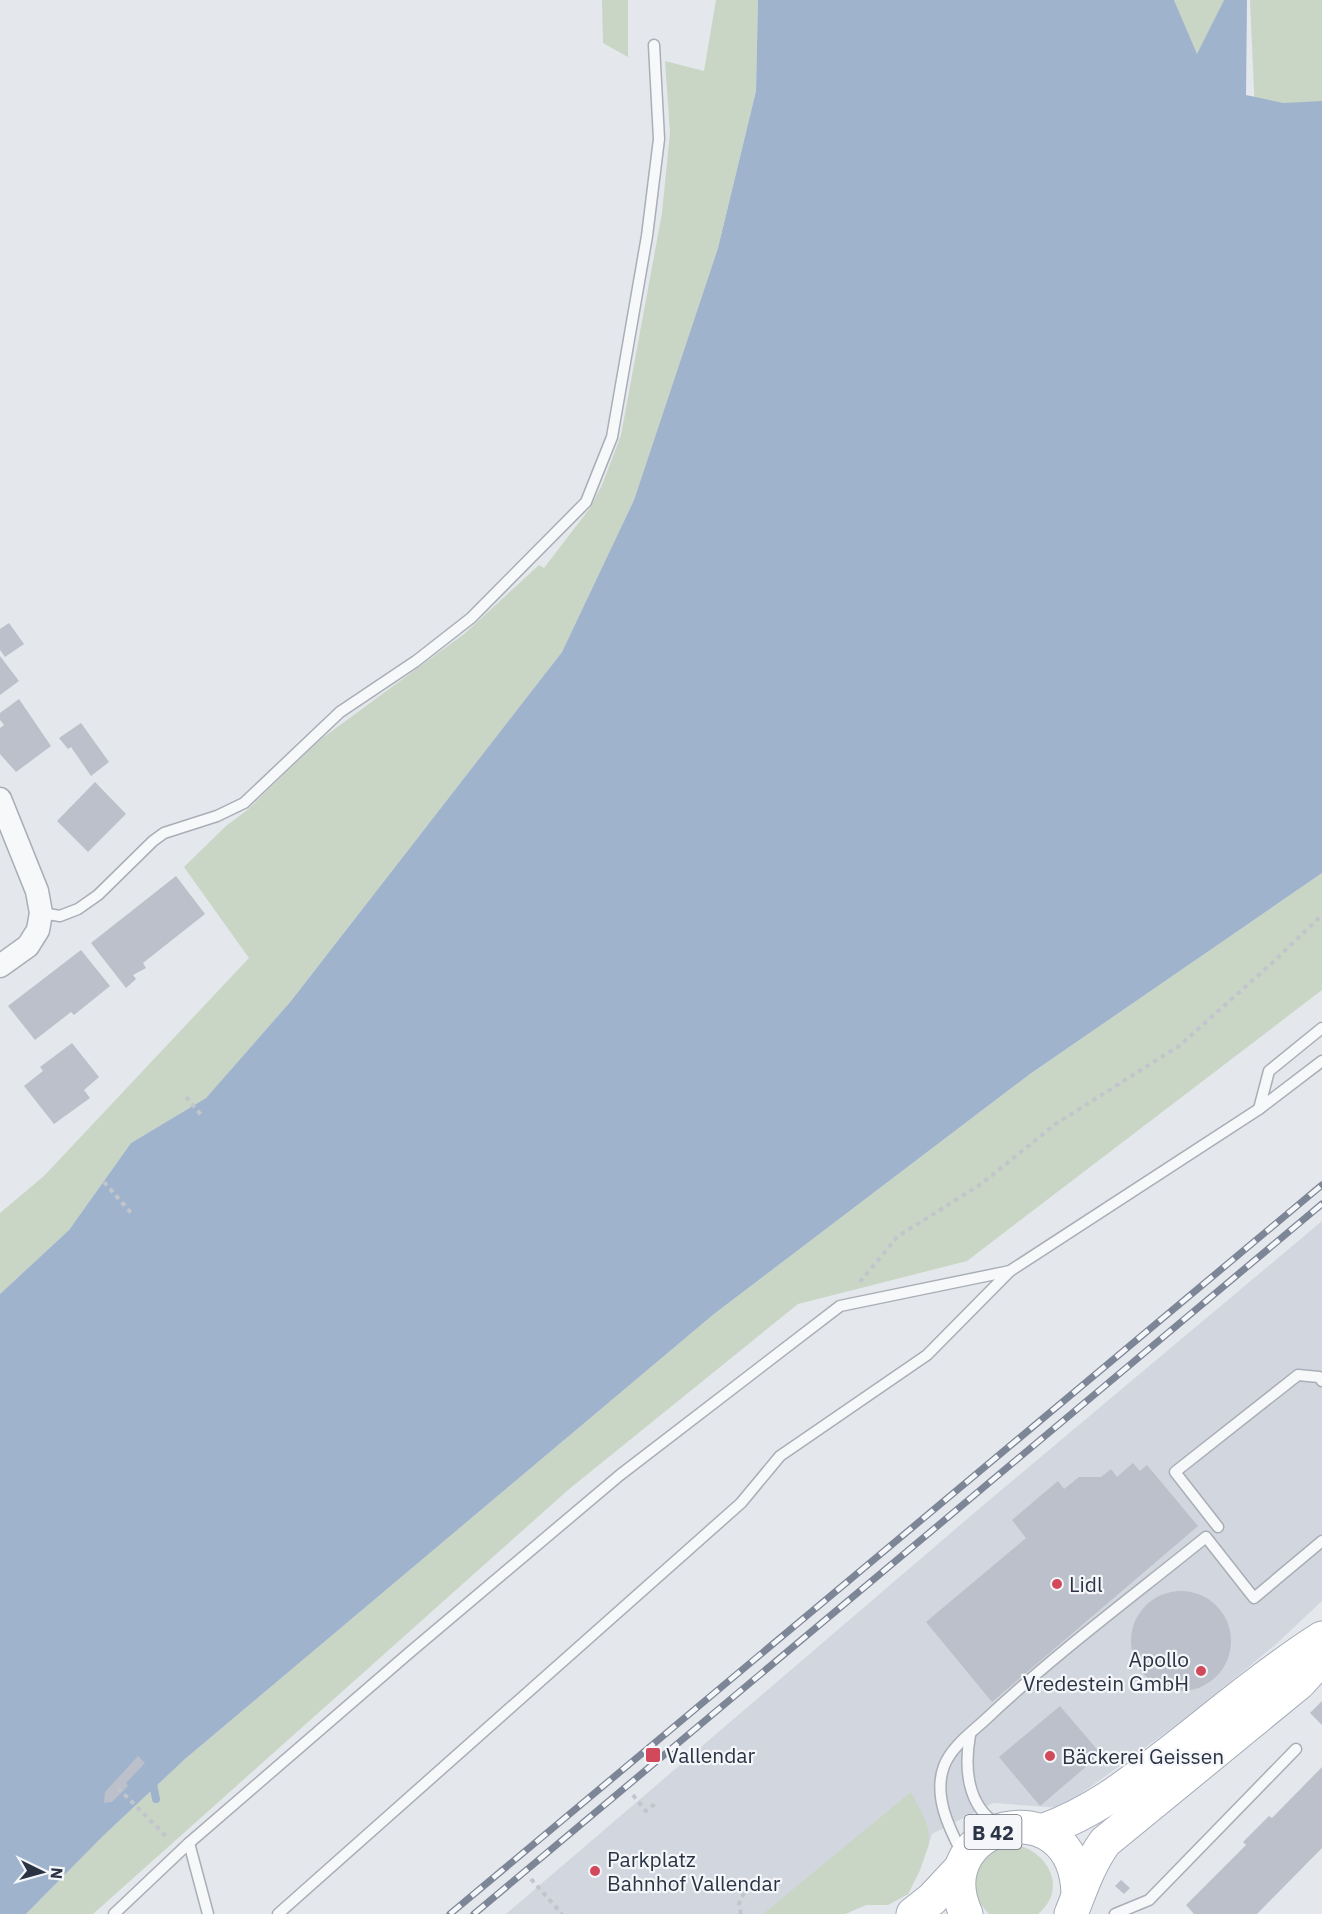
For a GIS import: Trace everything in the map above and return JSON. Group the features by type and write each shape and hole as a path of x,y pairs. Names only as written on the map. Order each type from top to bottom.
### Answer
{"main road":[{"name":"B 42","path":"1042,1831 1071,1820 1116,1794 1284,1663 1322,1638"},
{"name":"B 42","path":"1077,1908 1098,1851 1105,1842 1299,1683 1322,1658"},
{"name":"B 42","path":"914,1914 932,1899 963,1864 981,1839 1003,1828 1029,1827 1042,1831 1055,1839 1074,1863 1077,1878 1077,1908"},
{"name":"B 42","path":"963,1864 959,1885 961,1903 966,1914"}],"street":[{"path":"0,799 37,891 41,913 38,930 28,946 0,966"}],"lane":[{"path":"41,913 60,916 78,909 98,895 153,841 165,833 218,816 244,803 339,712 416,661 471,618 586,502 612,437 647,236 658,139 654,45"},
{"path":"1259,1109 1269,1071 1322,1028"},
{"path":"278,1914 741,1503 780,1456 927,1355 1010,1271 1259,1109 1322,1061"},
{"path":"114,1914 189,1843 620,1475 840,1306 1010,1271"},
{"path":"1218,1527 1175,1472 1298,1374 1318,1377 1322,1381"},
{"path":"963,1864 944,1813 940,1784 945,1763 970,1734 1014,1694 1206,1538 1254,1598 1322,1541"},
{"path":"970,1734 967,1762 970,1785 984,1814 1003,1828"},
{"path":"1115,1914 1149,1900 1296,1749"},
{"path":"189,1843 208,1914"}],"path":[{"path":"840,1306 897,1237 981,1184 1057,1123 1179,1046 1322,915"},
{"path":"186,1097 202,1116"},
{"path":"104,1182 132,1214"},
{"path":"118,1788 180,1852"},
{"path":"633,1795 646,1812 656,1803"},
{"path":"531,1879 562,1914"},
{"path":"741,1914 739,1904 747,1886"}],"shaded area":[{"path":"1322,1221 1322,1601 1275,1645 1189,1716 1061,1808 993,1803 932,1834 920,1870 908,1894 888,1905 866,1905 845,1914 506,1914 980,1508"}],"green space":[{"path":"602,0 628,0 628,57 603,43"},
{"path":"716,0 758,0 756,91 718,248 634,500 562,652 291,1001 206,1098 131,1143 69,1230 0,1294 0,1213 44,1176 249,958 184,867 321,739 464,634 539,565 544,568 590,508 602,485 621,435 662,213 670,132 665,61 704,71"},
{"path":"1174,0 1224,0 1197,55"},
{"path":"1250,0 1322,0 1322,104 1255,113"},
{"path":"1322,873 1322,990 967,1261 798,1304 568,1490 93,1914 26,1914 103,1836 185,1759 714,1314 1030,1074"},
{"path":"911,1792 925,1819 929,1832 929,1844 908,1894 888,1905 866,1905 845,1914 763,1914"},
{"path":"1018,1845 1039,1856 1046,1864 1053,1884 1052,1894 1047,1905 1038,1914 989,1914 980,1903 976,1891 975,1880 978,1869 993,1853 1004,1847"}],"water":[{"path":"758,0 1174,0 1197,54 1224,0 1247,0 1246,95 1283,103 1322,101 1322,873 1030,1074 714,1314 185,1759 103,1836 26,1914 0,1914 0,1294 69,1230 131,1143 206,1098 291,1001 562,652 634,500 718,248 756,91"}],"building":[{"path":"9,623 24,644 5,657 0,650 0,629"},
{"path":"0,656 19,681 0,695"},
{"path":"19,699 51,746 16,772 0,754 0,728 4,725 0,720 0,713"},
{"path":"81,723 109,762 91,776 71,747 68,749 59,738"},
{"path":"95,782 126,814 88,852 57,821"},
{"path":"176,876 205,914 143,963 146,968 133,975 136,979 126,988 91,943"},
{"path":"81,950 110,986 74,1015 71,1012 35,1040 8,1006"},
{"path":"72,1043 99,1077 84,1090 90,1098 54,1124 24,1086 43,1071 40,1067"},
{"path":"1133,1463 1140,1471 1147,1465 1198,1526 992,1702 926,1622 1026,1538 1012,1520 1058,1481 1064,1489 1079,1477 1101,1477 1111,1469 1117,1477"},
{"path":"1181,1591 1209,1599 1223,1613 1231,1641 1223,1669 1209,1683 1181,1691 1153,1683 1139,1669 1131,1641 1139,1613 1153,1599"},
{"path":"1322,1701 1322,1725 1310,1713"},
{"name":"Bäckerei Geissen","path":"1060,1706 1101,1754 1040,1806 999,1757"},
{"path":"138,1756 145,1763 126,1783 128,1786 112,1802 104,1803 105,1792"},
{"path":"1322,1767 1322,1848 1257,1914 1194,1914 1186,1905 1246,1845 1243,1842 1269,1816 1272,1818"},
{"path":"1121,1880 1130,1888 1124,1894 1115,1886"}],"waterway":[{"path":"152,1779 156,1799"}],"railway":[{"path":"450,1914 1322,1185"},
{"path":"474,1914 1322,1204"}],"place":[{"name":"Lidl","path":"1057,1584"},
{"name":"Apollo Vredestein GmbH","path":"1201,1671"},
{"name":"Vallendar","path":"653,1755"},
{"name":"Bäckerei Geissen","path":"1050,1756"},
{"name":"Parkplatz Bahnhof Vallendar","path":"595,1871"}]}
